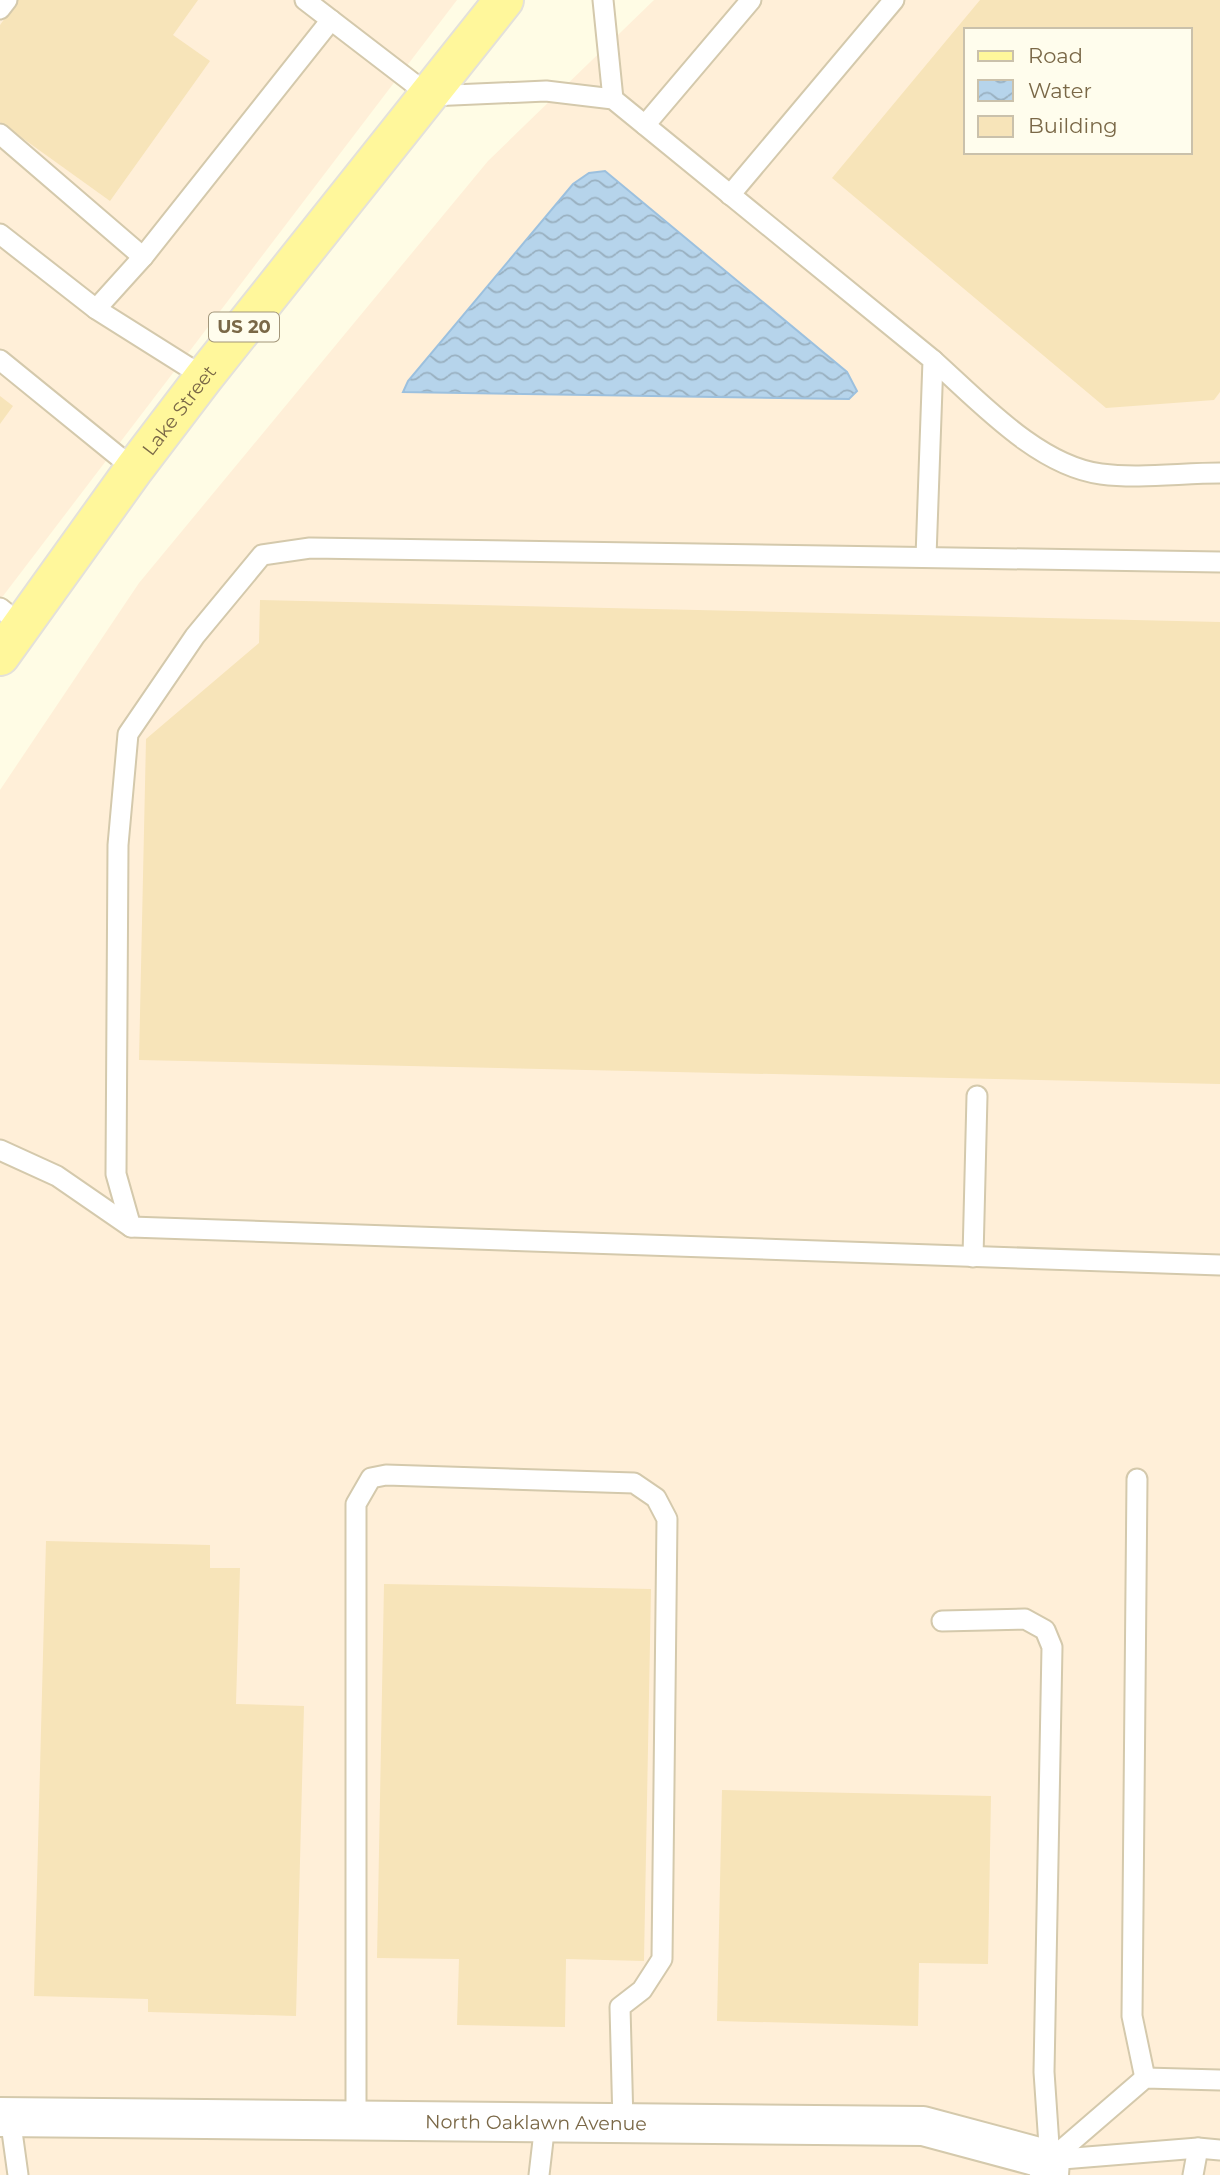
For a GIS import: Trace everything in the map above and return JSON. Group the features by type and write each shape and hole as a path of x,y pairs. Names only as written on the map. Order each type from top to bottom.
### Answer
{"main road":[{"name":"Lake Street","path":"0,656 10,616 134,469 204,377 429,96 508,3"}],"street":[{"name":"North Oaklawn Avenue","path":"5,2117 923,2126 1050,2167"}],"lane":[{"path":"0,9 7,0"},
{"path":"305,0 429,96 546,91 613,99 933,360 1002,421 1054,459 1100,474 1220,473"},
{"path":"603,0 613,99"},
{"path":"645,125 751,0"},
{"path":"730,195 894,0"},
{"path":"96,309 144,257 331,20"},
{"path":"0,134 144,257"},
{"path":"0,234 96,309 204,377"},
{"path":"0,360 134,469"},
{"path":"926,557 933,360"},
{"path":"131,1227 116,1174 118,845 128,734 195,636 262,555 310,548 1220,562"},
{"path":"973,1257 977,1096"},
{"path":"0,1150 57,1176 131,1227 1220,1265"},
{"path":"356,2121 356,1504 371,1478 386,1475 634,1483 656,1498 667,1519 662,1959 642,1990 620,2007 623,2123"},
{"path":"1137,1479 1132,2016 1145,2078"},
{"path":"942,1621 1025,1619 1045,1630 1052,1647 1044,2072 1050,2167"},
{"path":"1050,2167 1145,2078 1220,2080"},
{"path":"5,2117 18,2175"},
{"path":"539,2175 544,2123"},
{"path":"1050,2167 1198,2148 1220,2150"},
{"path":"1193,2175 1198,2148"}],"shaded area":[{"path":"0,0 457,0 0,600"},
{"path":"654,0 1220,0 1220,2175 0,2175 0,790 139,583 488,161"}],"water":[{"path":"605,171 847,372 857,391 849,399 403,392 408,381 573,184 589,173"}],"building":[{"path":"18,0 198,0 173,35 210,61 110,201 0,122 0,25"},
{"path":"980,0 1220,0 1220,392 1214,400 1106,408 832,178"},
{"path":"0,396 13,406 0,424"},
{"path":"260,600 1220,622 1220,1084 139,1060 146,739 259,643"},
{"path":"46,1541 210,1545 210,1568 240,1568 236,1704 304,1706 296,2016 148,2012 148,1999 34,1996"},
{"path":"384,1584 651,1589 644,1961 566,1959 565,2027 457,2025 459,1959 377,1958"},
{"path":"722,1790 991,1796 988,1964 919,1963 918,2026 717,2021"}]}
